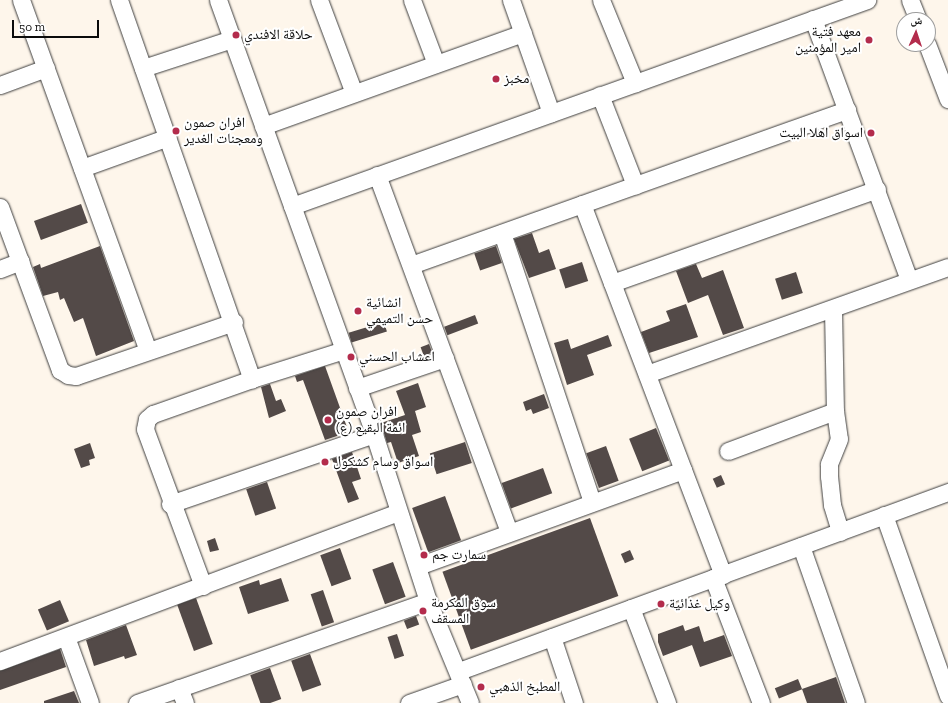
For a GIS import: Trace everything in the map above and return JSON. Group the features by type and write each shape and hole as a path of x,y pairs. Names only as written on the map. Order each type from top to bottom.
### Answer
{"street":[{"path":"21,0 148,350"},
{"path":"119,0 234,322 252,379"},
{"path":"218,0 374,434 398,512 418,566 428,601 470,703"},
{"path":"319,0 354,93"},
{"path":"412,0 436,64"},
{"path":"511,0 551,113"},
{"path":"292,206 867,0"},
{"path":"910,0 915,12"},
{"path":"607,2 635,83"},
{"path":"813,20 877,189 909,280"},
{"path":"264,126 523,33"},
{"path":"143,68 232,39"},
{"path":"930,52 946,90"},
{"path":"0,85 46,68"},
{"path":"600,95 635,185"},
{"path":"411,265 847,110"},
{"path":"82,168 168,137"},
{"path":"378,175 509,532"},
{"path":"612,283 877,189"},
{"path":"582,204 683,470 761,703"},
{"path":"0,207 60,370 76,376 148,350 234,322"},
{"path":"502,233 592,502"},
{"path":"0,268 21,261"},
{"path":"647,374 948,267"},
{"path":"833,309 835,411 839,439 829,464 829,490 840,532"},
{"path":"203,586 170,504 145,429 147,419 153,414 252,379 344,350"},
{"path":"357,388 446,358"},
{"path":"728,451 835,411"},
{"path":"170,504 374,434"},
{"path":"418,566 683,470"},
{"path":"410,703 552,637 948,492"},
{"path":"0,661 398,512"},
{"path":"884,515 948,696"},
{"path":"802,546 856,703"},
{"path":"137,703 182,696 428,601"},
{"path":"631,608 667,703"},
{"path":"66,637 90,703"},
{"path":"552,637 574,703"}],"building":[{"path":"81,204 88,223 41,240 34,221"},
{"path":"532,233 539,253 549,249 556,269 529,278 514,239"},
{"path":"100,246 134,341 96,356 83,318 74,322 64,298 60,300 58,292 43,296 33,267 40,264 41,268"},
{"path":"496,246 502,263 480,271 474,253"},
{"path":"582,262 588,281 565,288 559,269"},
{"path":"696,264 702,278 723,270 744,328 723,335 708,295 688,303 676,271"},
{"path":"796,272 803,293 782,300 775,279"},
{"path":"686,304 698,337 649,353 641,332 670,321 666,311"},
{"path":"475,315 478,323 447,335 444,327"},
{"path":"384,322 387,332 352,342 349,333"},
{"path":"608,335 612,346 587,355 594,375 567,385 554,343 568,339 571,349"},
{"path":"429,344 432,352 424,356 421,347"},
{"path":"325,366 348,430 345,431 346,433 325,440 303,380 297,382 295,376"},
{"path":"418,383 426,407 415,411 421,432 412,435 419,456 398,463 391,442 387,443 381,423 405,415 396,391"},
{"path":"270,384 276,401 281,399 286,411 269,418 261,387"},
{"path":"544,394 549,408 533,414 531,409 526,411 523,402"},
{"path":"656,428 669,460 642,471 629,439"},
{"path":"465,442 472,463 437,474 430,453"},
{"path":"90,443 95,458 89,460 90,465 81,468 74,449"},
{"path":"606,446 619,481 599,488 586,453"},
{"path":"352,452 361,479 352,482 359,499 348,503 332,459"},
{"path":"543,468 552,493 511,508 502,483"},
{"path":"721,475 725,484 717,488 713,479"},
{"path":"267,482 276,508 255,516 246,489"},
{"path":"445,496 461,540 428,552 412,508"},
{"path":"590,518 618,596 471,650 442,572"},
{"path":"215,538 219,550 210,552 207,541"},
{"path":"340,548 351,579 332,586 320,555"},
{"path":"630,550 634,559 625,563 621,554"},
{"path":"393,562 406,597 385,604 372,570"},
{"path":"281,578 289,601 248,614 239,587 259,580 260,585"},
{"path":"323,590 334,622 322,626 311,594"},
{"path":"196,598 213,644 194,651 177,605"},
{"path":"60,600 69,621 47,631 38,609"},
{"path":"416,616 419,624 407,629 404,621"},
{"path":"126,625 137,655 125,659 124,656 94,666 86,640"},
{"path":"683,625 685,631 699,626 704,642 724,635 732,656 700,667 692,645 663,656 658,642 658,634"},
{"path":"397,634 404,656 395,659 387,637"},
{"path":"60,649 66,667 0,690 0,671"},
{"path":"310,654 321,685 302,692 291,661"},
{"path":"270,668 281,699 270,703 260,703 250,675"},
{"path":"836,677 845,703 807,703 802,689"},
{"path":"798,679 802,689 779,699 775,688"},
{"path":"74,691 79,703 44,703 44,701"}],"place":[{"name":"حلاقة الافندي","path":"236,35"},
{"name":"معهد فتية امير المؤمنين","path":"869,40"},
{"name":"مخبز","path":"496,79"},
{"name":"افران صمون ومعجنات الغدير","path":"176,131"},
{"name":"اسواق اهلا البيت","path":"871,133"},
{"name":"انشائية حسن التميمي","path":"358,311"},
{"name":"اعشاب الحسني","path":"351,357"},
{"name":"افران صمون ائمة البقيع (ع)","path":"328,420"},
{"name":"اسواق وسام كشكول","path":"325,462"},
{"name":"سمارت جم","path":"424,555"},
{"name":"وكيل غذائية","path":"661,604"},
{"name":"سوق المكرمة المسقف","path":"423,611"},
{"name":"المطبخ الذهبي","path":"481,687"}]}
